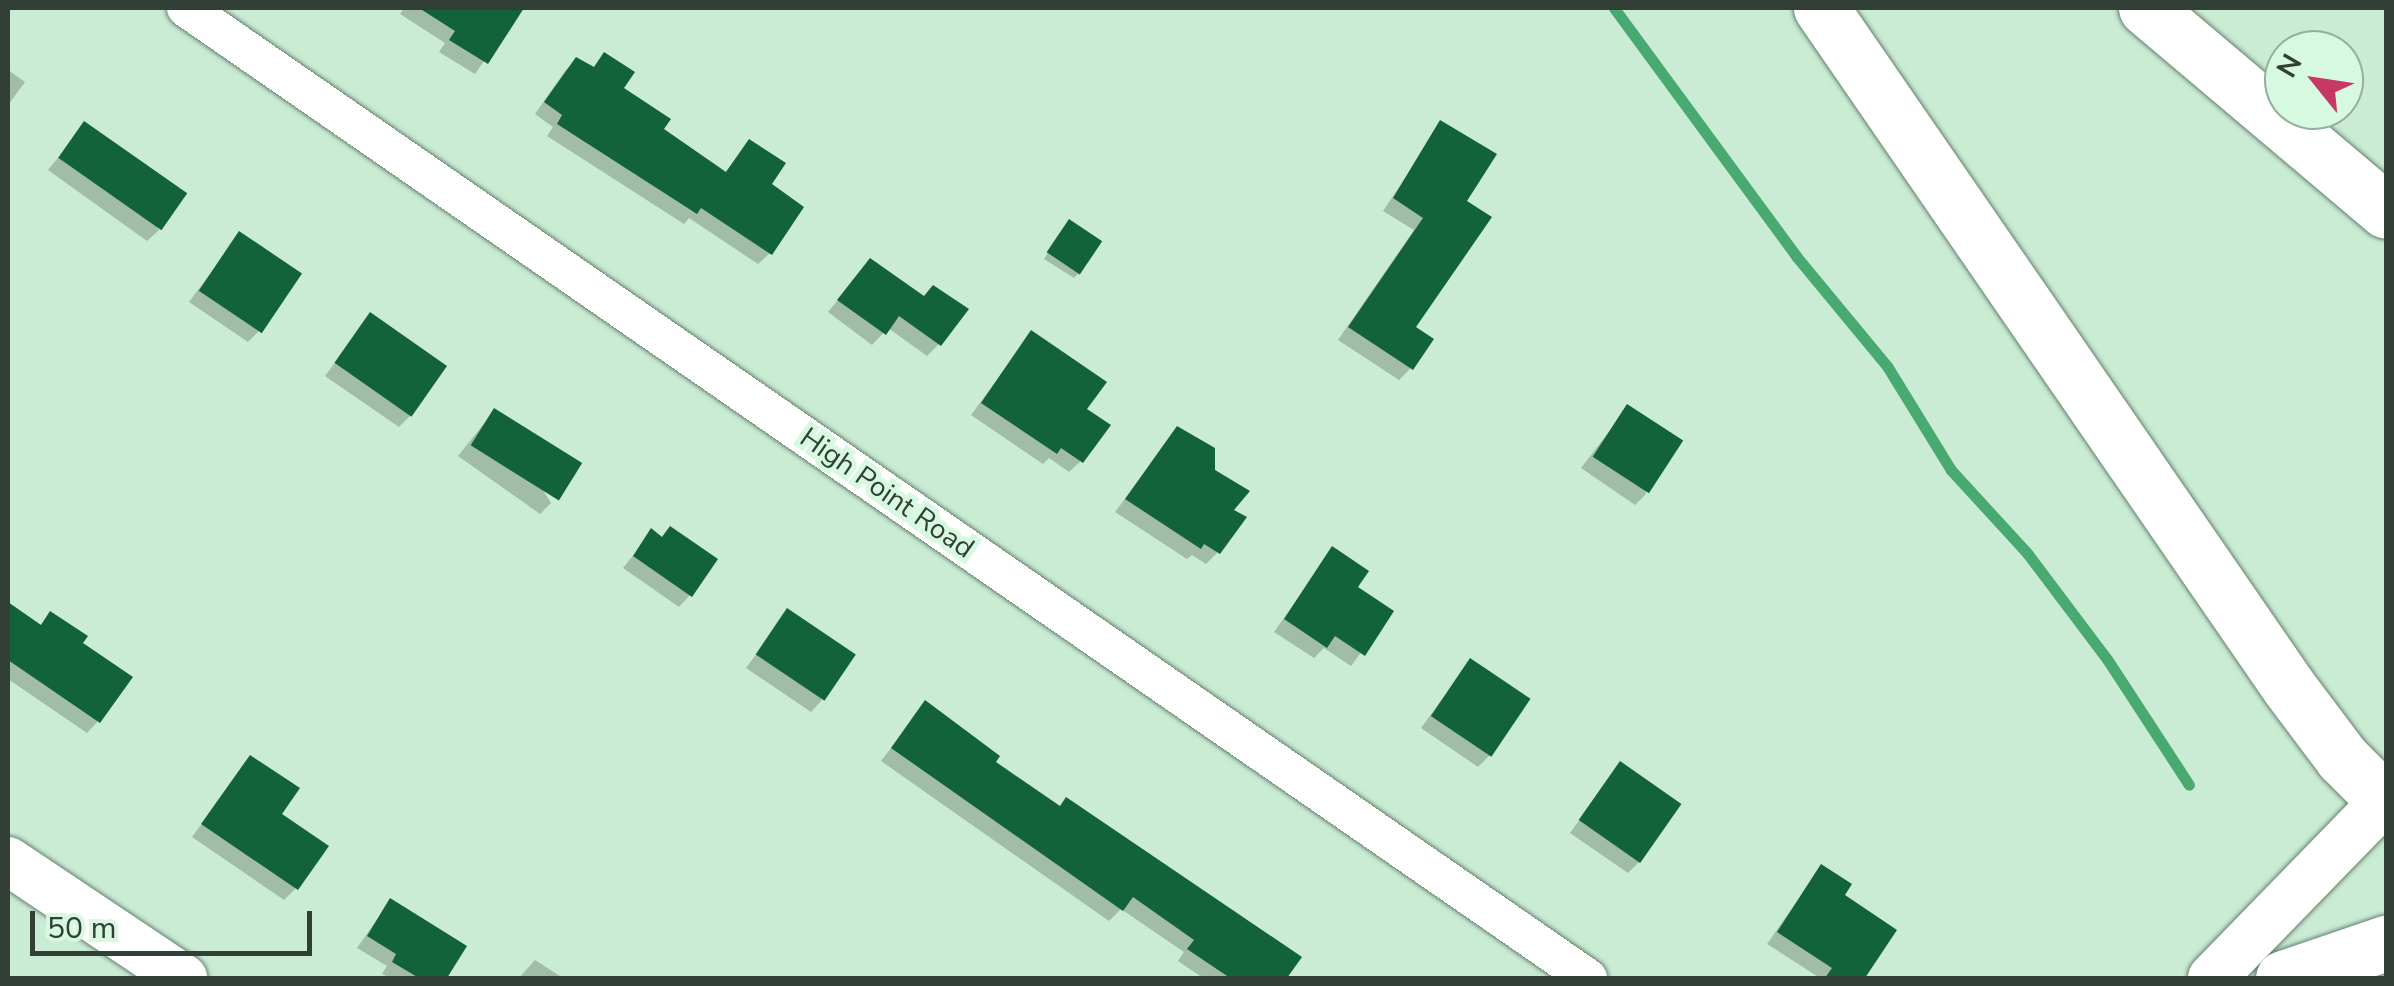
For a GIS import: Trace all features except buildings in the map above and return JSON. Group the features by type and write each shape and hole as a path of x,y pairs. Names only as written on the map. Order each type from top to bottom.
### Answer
{"highway":[{"path":"1821,8 2288,686 2342,758 2386,802"},
{"path":"2146,8 2386,211"},
{"path":"2283,978 2386,943"}],"street":[{"name":"High Point Road","path":"186,8 1588,978"},
{"path":"2212,978 2386,802"},
{"path":"8,861 183,978"}],"waterway":[{"path":"1614,8 1796,256 1887,366 1951,470 2027,553 2107,659 2189,785"}]}
